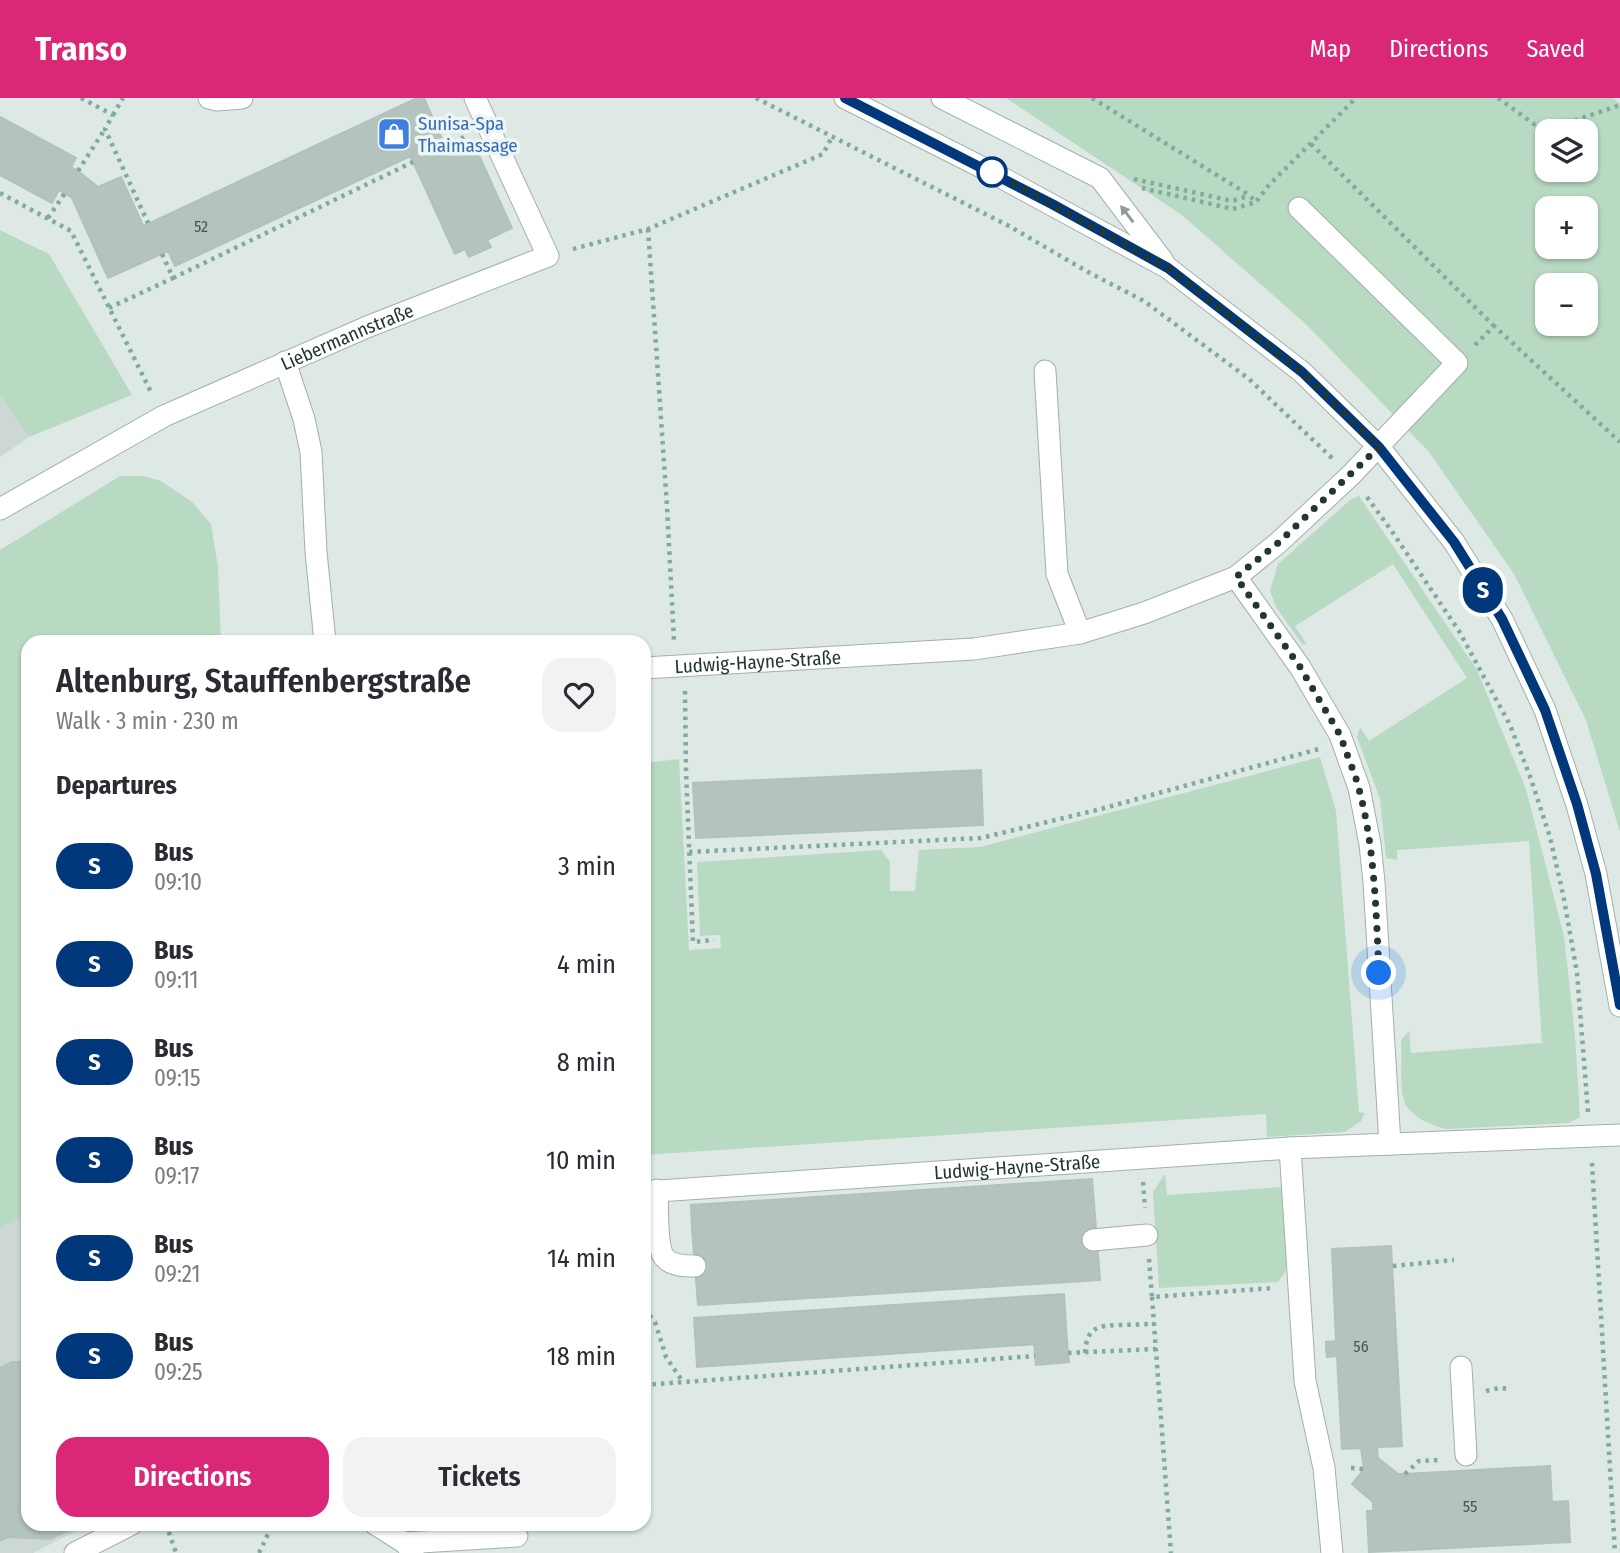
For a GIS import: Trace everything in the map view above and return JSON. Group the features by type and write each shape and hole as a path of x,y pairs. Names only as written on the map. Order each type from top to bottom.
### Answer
{"street":[{"path":"209,98 242,98"},
{"path":"475,98 548,256"},
{"path":"845,98 1015,184 1168,268 1302,372 1379,447 1454,542 1502,619 1545,710 1577,804 1596,874 1620,1006"},
{"path":"942,98 1100,177 1168,268"},
{"path":"1298,208 1457,363"},
{"name":"Liebermannstraße","path":"0,509 164,416 367,327 548,256"},
{"path":"285,362 304,419 311,452 316,552 324,635"},
{"name":"Ludwig-Hayne-Straße","path":"651,668 961,650 1080,633 1144,613 1236,577 1278,543 1351,475 1457,363"},
{"path":"1045,370 1057,574 1080,633"},
{"path":"1236,577 1300,667 1340,735 1359,788 1374,882 1390,1144"},
{"name":"Ludwig-Hayne-Straße","path":"651,1191 1290,1148 1620,1135"},
{"path":"1290,1148 1305,1381 1324,1468 1332,1553"},
{"path":"651,1191 664,1257 674,1264 695,1266"},
{"path":"1093,1240 1147,1236"},
{"path":"1461,1367 1466,1449"},
{"path":"75,1553 118,1531"},
{"path":"385,1531 409,1548 517,1536"}],"path":[{"path":"81,98 114,115"},
{"path":"78,171 123,98"},
{"path":"756,98 1009,226 1144,301 1249,379 1351,475 1459,631 1510,725 1531,779 1550,837 1577,973 1590,1135 1615,1553"},
{"path":"1092,98 1249,195 1256,202"},
{"path":"1100,177 1233,209 1256,202 1269,185 1356,98"},
{"path":"1499,98 1534,124 1576,120 1620,105"},
{"path":"106,129 148,223"},
{"path":"548,256 648,229 823,154 832,137"},
{"path":"1311,144 1494,326 1620,442"},
{"path":"108,307 412,162"},
{"path":"1128,177 1232,201 1249,195"},
{"path":"0,193 71,231 150,391"},
{"path":"48,218 65,194"},
{"path":"648,229 680,666 693,942 714,940"},
{"path":"162,254 173,278"},
{"path":"1457,363 1494,326"},
{"path":"690,852 981,838 1097,810 1343,743"},
{"path":"1141,1158 1171,1553"},
{"path":"1392,1266 1454,1260"},
{"path":"1152,1297 1298,1286"},
{"path":"651,1317 666,1357 683,1383"},
{"path":"1085,1353 1086,1341 1091,1332 1099,1326 1154,1324"},
{"path":"1068,1353 1156,1349"},
{"path":"651,1385 1035,1356"},
{"path":"1405,1474 1419,1461 1454,1458 1466,1449"},
{"path":"168,1531 176,1553"},
{"path":"259,1553 270,1531"}],"shaded area":[{"path":"0,396 29,437 0,457"},
{"path":"21,1216 21,1531 76,1531 33,1553 0,1553 0,1229"}],"green space":[{"path":"1006,98 1613,98 1620,104 1620,832 1586,720 1514,574 1429,452 1308,326 1182,215"},
{"path":"0,230 49,254 132,395 29,437 0,396"},
{"path":"120,476 143,476 161,481 192,502 211,524 218,567 221,635 21,635 21,1216 0,1229 0,550"},
{"path":"1359,496 1477,670 1526,789 1564,936 1575,1035 1580,1117 1569,1123 1447,1129 1420,1119 1405,1103 1401,1040 1409,1031 1411,1053 1542,1043 1529,841 1397,850 1397,860 1386,858 1380,799 1357,737 1360,727 1369,741 1467,678 1393,564 1295,626 1307,645 1302,644 1276,607 1270,591 1278,564 1350,500"},
{"path":"1320,757 1336,811 1359,1112 1365,1113 1361,1121 1345,1132 1267,1137 1266,1114 651,1155 651,762 679,759 689,950 721,948 720,935 700,936 697,862 881,850 890,862 890,891 915,891 919,850 980,847"},
{"path":"1165,1174 1167,1195 1281,1187 1287,1269 1278,1282 1159,1288 1153,1192"}],"building":[{"path":"417,98 424,98 443,141 175,266 154,221"},
{"path":"0,117 76,158 52,203 0,175"},
{"path":"472,140 512,228 487,240 491,247 469,257 465,249 455,254 415,166"},
{"path":"443,141 448,151 415,166 410,156"},
{"path":"71,167 98,187 72,198 59,190"},
{"path":"121,177 157,256 108,278 72,198"},
{"path":"154,221 168,251 157,256 143,226"},
{"path":"981,770 983,825 696,838 693,783"},
{"path":"1092,1179 1094,1203 692,1229 691,1205"},
{"path":"1094,1203 1100,1280 698,1305 692,1229"},
{"path":"1391,1246 1402,1446 1342,1449 1337,1356 1327,1357 1326,1349 1326,1342 1336,1341 1332,1249"},
{"path":"1064,1294 1067,1342 697,1367 694,1318"},
{"path":"1067,1342 1069,1362 1036,1365 1034,1344"},
{"path":"12,1362 21,1362 21,1531 66,1531 51,1539 8,1537 0,1541 0,1368"},
{"path":"1377,1447 1378,1458 1398,1474 1405,1474 1406,1500 1373,1502 1352,1484 1364,1469 1361,1448"},
{"path":"1550,1466 1552,1502 1568,1501 1570,1542 1369,1552 1367,1511 1373,1511 1373,1502 1406,1500 1405,1474"}],"bus line":[{"name":"S","path":"845,98 1052,204 1168,268 1302,372 1379,447 1454,542 1502,619 1545,710 1577,804 1596,874 1620,1005"}],"place":[{"name":"Sunisa-Spa Thaimassage","path":"394,134"}],"route":[{"path":"992,172 1168,268 1302,372 1379,447 1278,543 1236,577 1300,667 1343,743 1359,788 1370,844 1379,973"}]}
